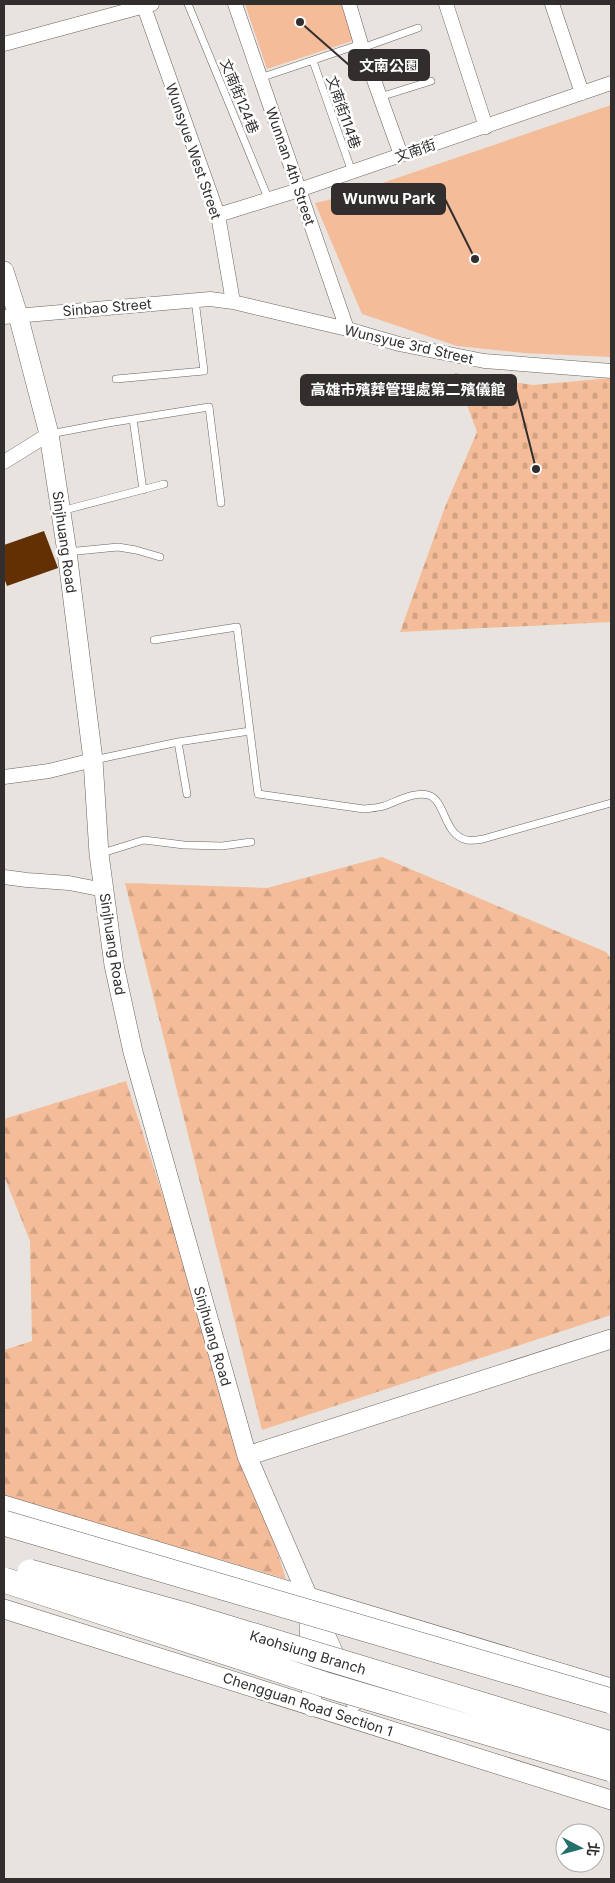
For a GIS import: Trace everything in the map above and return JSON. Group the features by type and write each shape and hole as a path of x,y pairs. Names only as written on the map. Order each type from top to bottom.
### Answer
{"highway":[{"path":"4,1523 611,1701"},
{"name":"Kaohsiung Branch","path":"4,1538 611,1714"},
{"name":"Kaohsiung Branch","path":"4,1564 185,1615 611,1744"},
{"path":"4,1580 323,1684 611,1769"}],"street":[{"name":"Wunnan 4th Street","path":"236,4 347,329"},
{"path":"349,4 401,155"},
{"path":"446,4 486,127"},
{"path":"552,4 582,93"},
{"path":"4,44 147,5"},
{"name":"Wunsyue West Street","path":"147,5 218,215 233,302"},
{"name":"文南街","path":"218,215 299,190 611,83"},
{"name":"Sinjhuang Road","path":"4,271 11,316 49,434 67,552 93,760 99,854 114,965 133,1052 247,1456 364,1723"},
{"name":"Wunsyue 3rd Street","path":"210,299 233,302 347,329 399,344 484,361 611,371"},
{"name":"Sinbao Street","path":"11,316 210,299"},
{"path":"4,462 49,434"},
{"path":"4,776 49,771 93,760"},
{"path":"4,877 69,883 104,890"},
{"path":"247,1456 611,1340"},
{"path":"4,1505 611,1688"},
{"path":"308,1597 312,1707"},
{"name":"Chengguan Road Section 1","path":"4,1609 611,1800"}],"lane":[{"name":"文南街124巷","path":"188,4 268,198"},
{"path":"260,78 418,28"},
{"name":"文南街114巷","path":"313,61 352,172"},
{"path":"380,97 431,81"},
{"path":"116,379 204,371 195,300"},
{"path":"49,434 209,407 221,503"},
{"path":"133,419 142,490"},
{"path":"60,511 164,484"},
{"path":"67,552 118,547 160,557"},
{"path":"154,640 237,627 258,794 364,809 381,807 416,796 428,795 436,799 450,828 459,836 468,840 483,840 611,803"},
{"path":"93,760 178,742 250,732"},
{"path":"178,742 187,794"},
{"path":"99,854 144,840 184,845 222,846 251,842"}],"green space":[{"path":"245,4 343,4 355,40 267,69"},
{"path":"611,105 611,357 524,353 457,346 362,314 315,203 341,197"},
{"path":"455,373 533,385 611,378 611,622 400,632 445,507 477,432"},
{"path":"382,857 606,952 611,959 611,1315 262,1430 125,883 267,888"},
{"path":"126,1081 286,1579 4,1496 4,1350 32,1341 30,1241 4,1176 4,1119"}],"building":[{"path":"44,531 58,568 7,586 4,578 4,545"}],"place":[{"name":"文南公園","path":"300,22"},
{"name":"Wunwu Park","path":"475,259"},
{"name":"高雄市殯葬管理處第二殯儀館","path":"536,469"}]}
